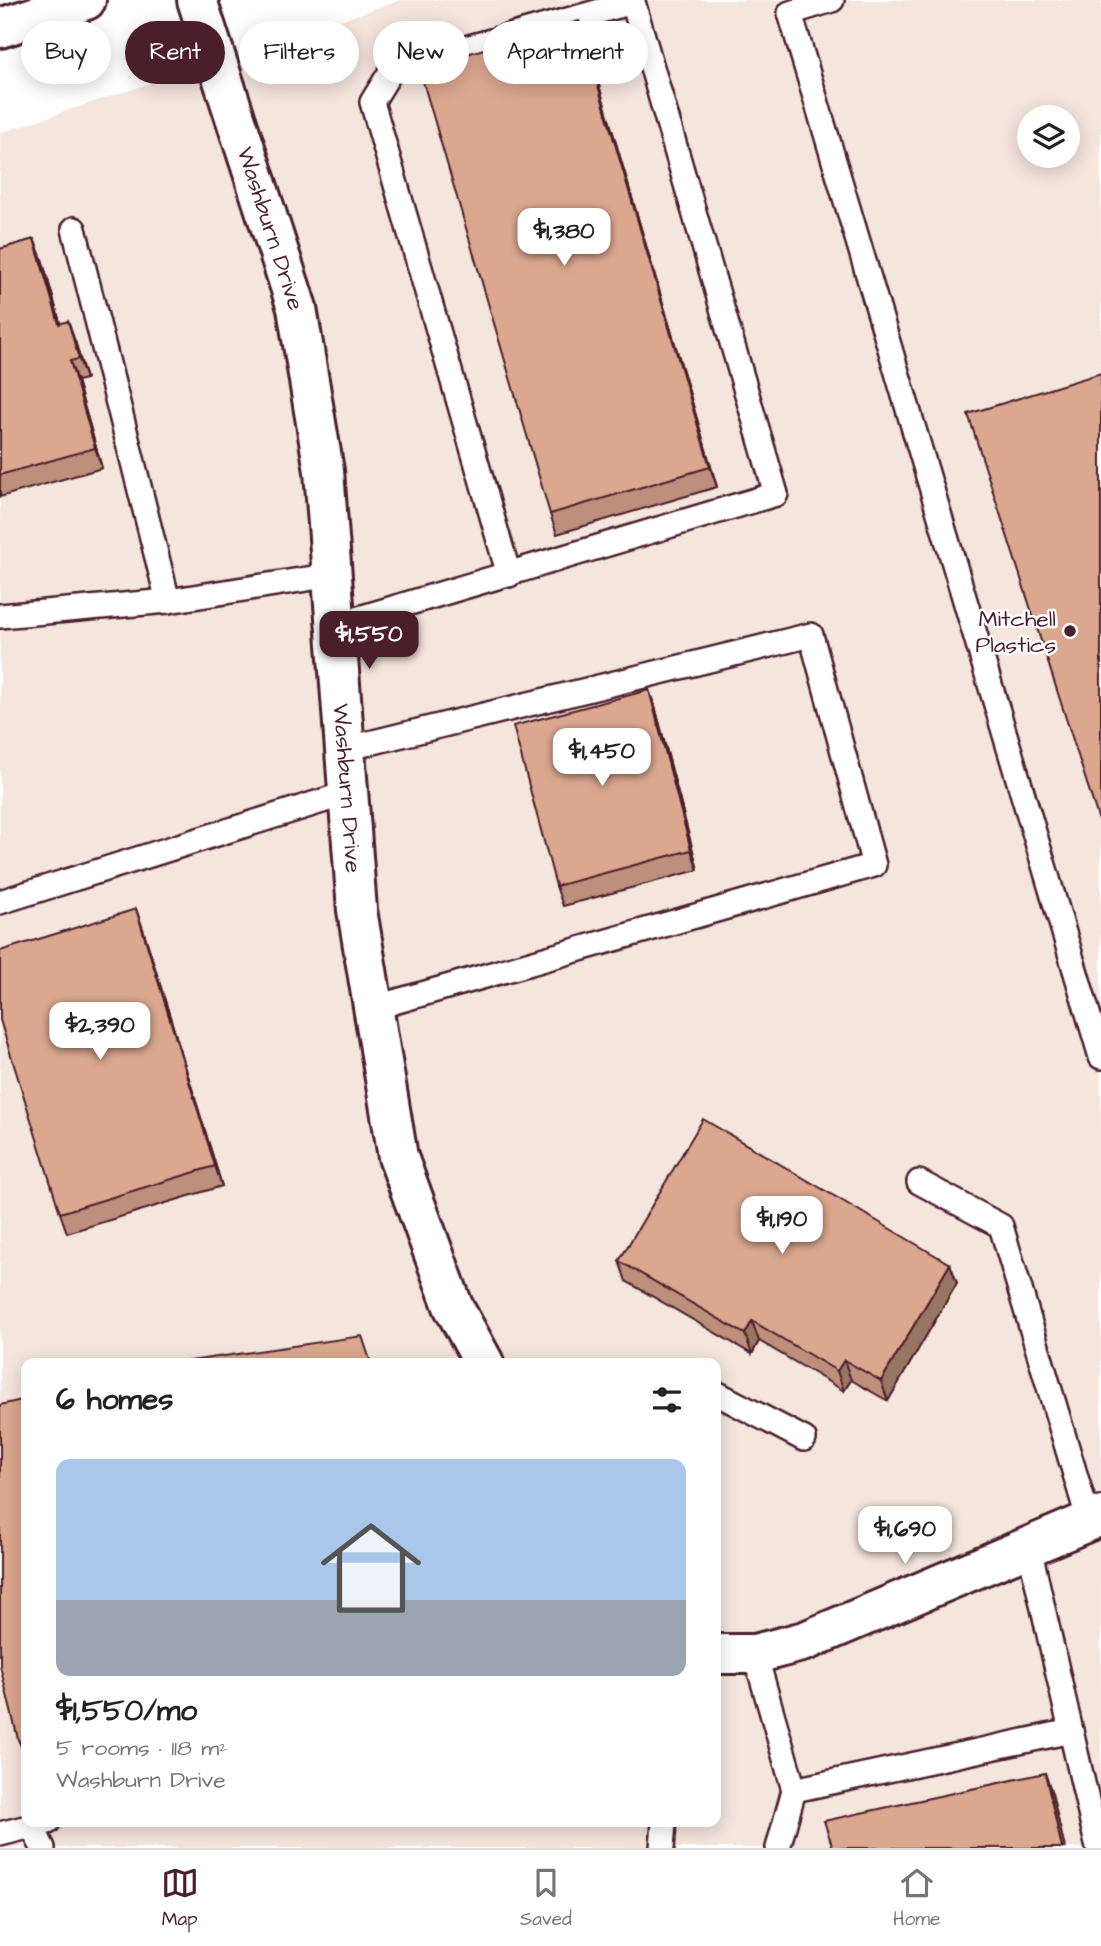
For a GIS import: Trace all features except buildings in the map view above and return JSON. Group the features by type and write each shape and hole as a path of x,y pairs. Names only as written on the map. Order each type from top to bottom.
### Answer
{"street":[{"path":"0,28 86,0"},
{"name":"Washburn Drive","path":"197,0 297,308 324,471 357,910 398,1157 453,1306 481,1358"},
{"path":"721,1654 755,1654 805,1641 1095,1519"}],"lane":[{"path":"832,0 790,13 1101,1058"},
{"path":"336,625 509,575 776,494 633,2 393,68 372,102 509,575"},
{"path":"74,229 168,601"},
{"path":"0,616 168,601 332,575"},
{"path":"345,749 811,635 874,865 373,1008"},
{"path":"0,902 348,793"},
{"path":"919,1182 1001,1226 1095,1519"},
{"path":"721,1396 804,1439"},
{"path":"1030,1546 1098,1848"},
{"path":"755,1654 793,1790 778,1848"},
{"path":"793,1790 1071,1731"},
{"path":"0,1834 28,1827"},
{"path":"40,1827 43,1848"},
{"path":"662,1848 664,1827"}],"shaded area":[{"path":"401,0 1101,0 1101,1848 0,1848 0,133 148,84 225,84 225,58 239,54 239,84 359,84 359,21 338,21"}],"place":[{"name":"Mitchell Plastics","path":"1070,631"}]}
